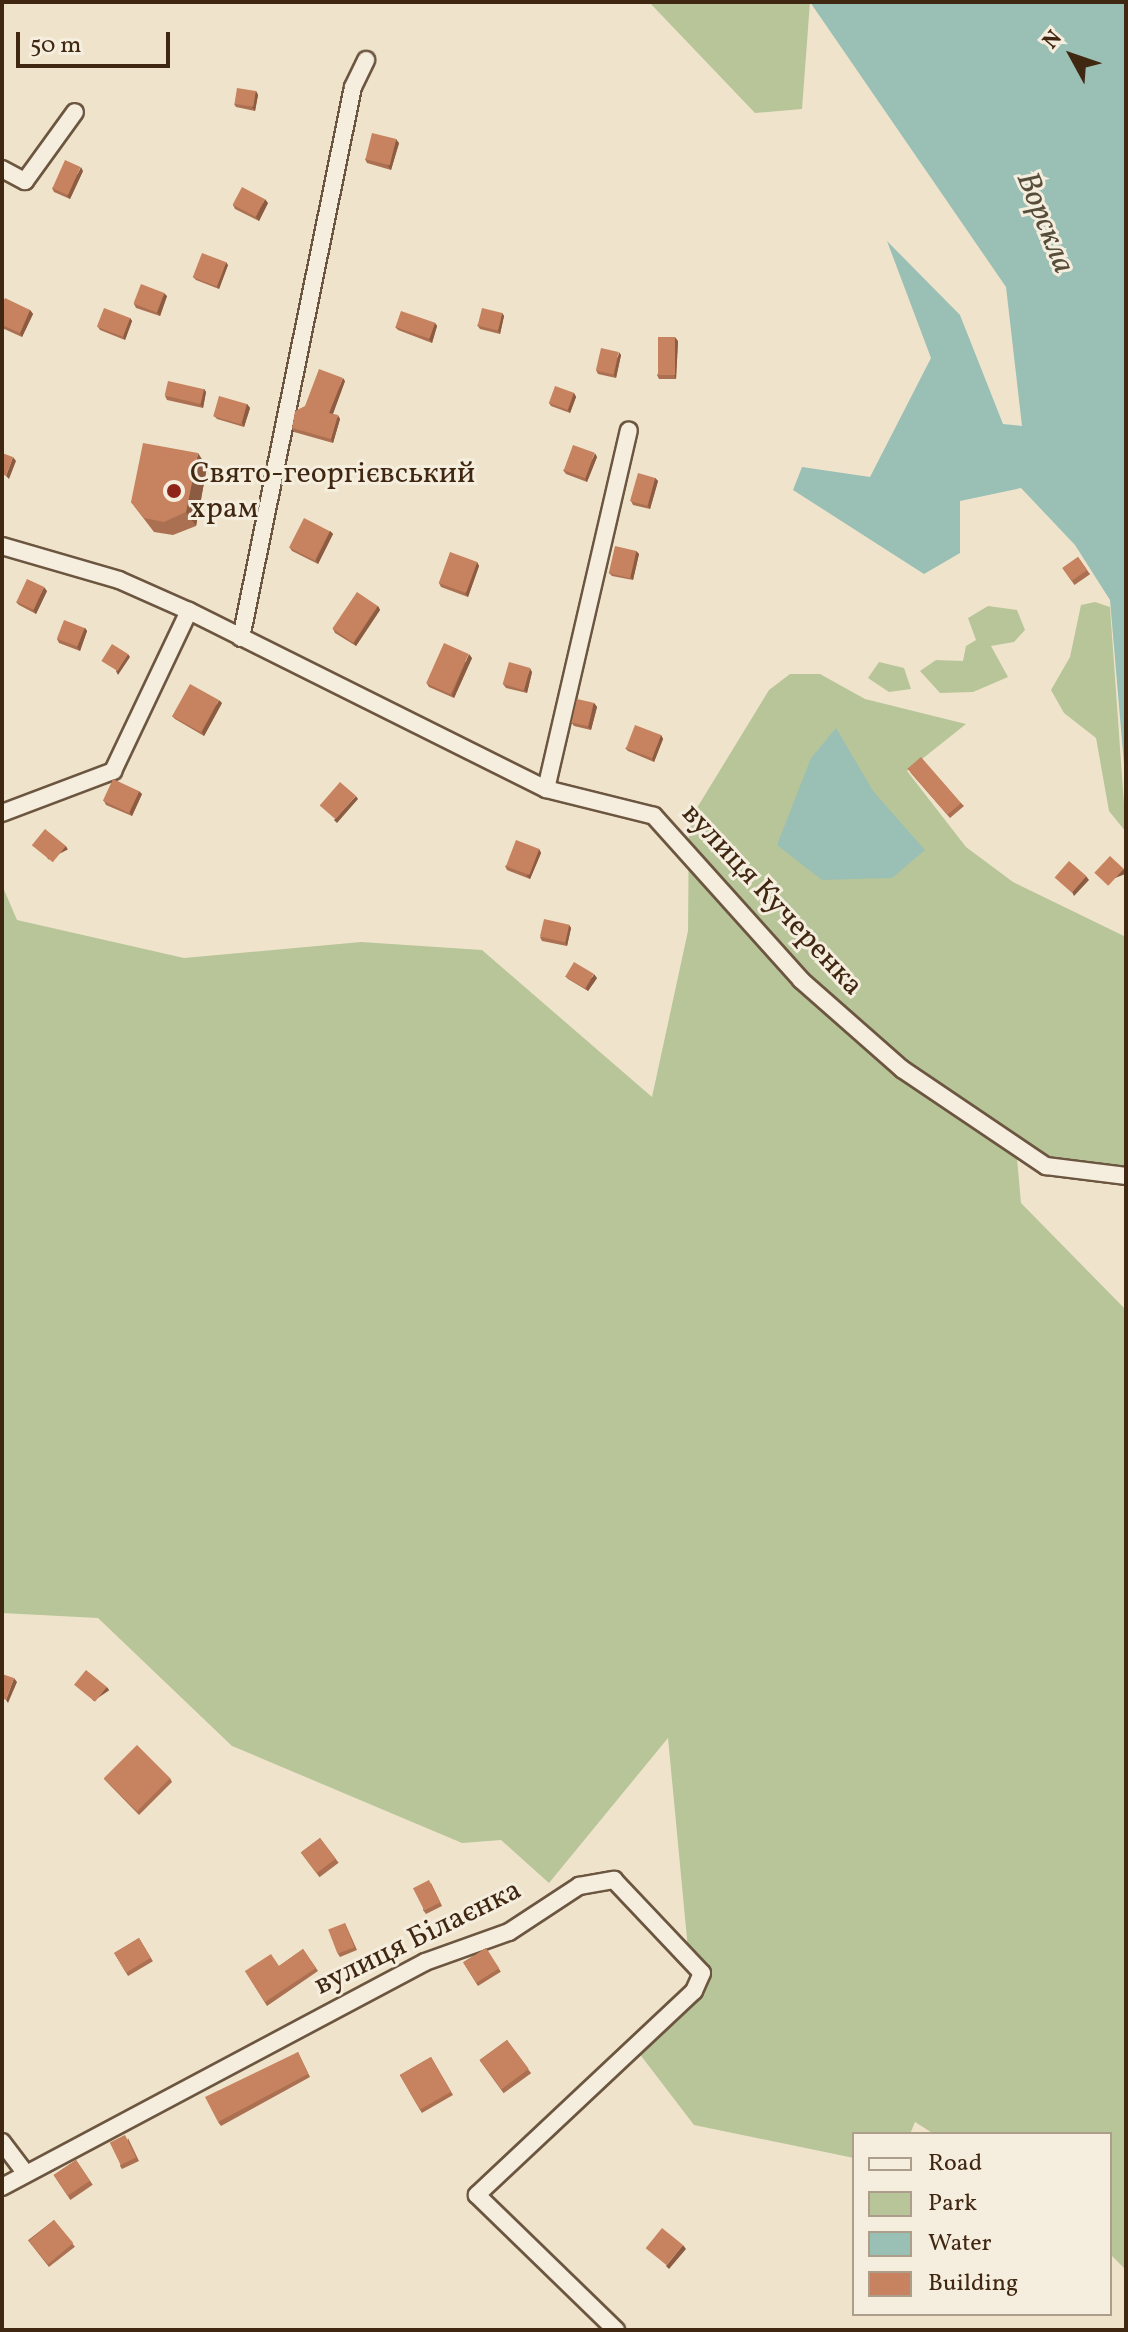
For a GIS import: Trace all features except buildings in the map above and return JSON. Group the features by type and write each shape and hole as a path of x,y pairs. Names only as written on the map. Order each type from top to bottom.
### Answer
{"street":[{"path":"241,638 353,87 366,60"},
{"path":"2,169 25,181 75,112"},
{"path":"546,789 629,430"},
{"name":"вулиця Кучеренка","path":"2,546 119,580 189,611 546,789 654,816 801,980 902,1069 1046,1166 1126,1176"},
{"path":"2,813 113,771 189,611"},
{"name":"вулиця Білаєнка","path":"2,2187 425,1962 509,1932 579,1886 614,1880 702,1973 694,1991 477,2195 616,2330"},
{"path":"2,2142 25,2173"}],"green space":[{"path":"649,2 810,2 802,109 755,113"},
{"path":"1095,602 1110,607 1126,832 1109,811 1096,738 1064,713 1051,690 1070,657 1081,605"},
{"path":"988,606 1017,610 1025,630 1014,642 991,646 1008,677 973,692 940,693 920,671 936,660 963,661 966,646 976,640 968,618"},
{"path":"879,662 904,668 911,689 889,692 868,678"},
{"path":"790,674 820,674 865,699 966,724 907,771 966,847 1013,882 1126,937 1126,1166 1017,1158 1021,1203 1126,1310 1126,2270 1112,2256 1112,2132 931,2132 915,2122 911,2132 852,2132 852,2158 694,2125 632,2044 691,1981 668,1738 549,1883 501,1840 462,1843 232,1746 98,1618 2,1613 2,885 17,920 184,958 361,942 482,950 652,1097 688,931 689,821 769,690"}],"water":[{"name":"Ворскла","path":"810,2 1126,2 1126,788 1110,600 1075,545 1021,488 960,501 960,553 924,574 793,490 802,467 870,477 931,358 887,241 960,315 1003,424 1022,426 1006,287"},
{"path":"836,728 873,791 925,850 892,878 822,880 777,845 811,758"}],"place":[{"name":"Свято-георгієвський храм","path":"174,491"}]}
